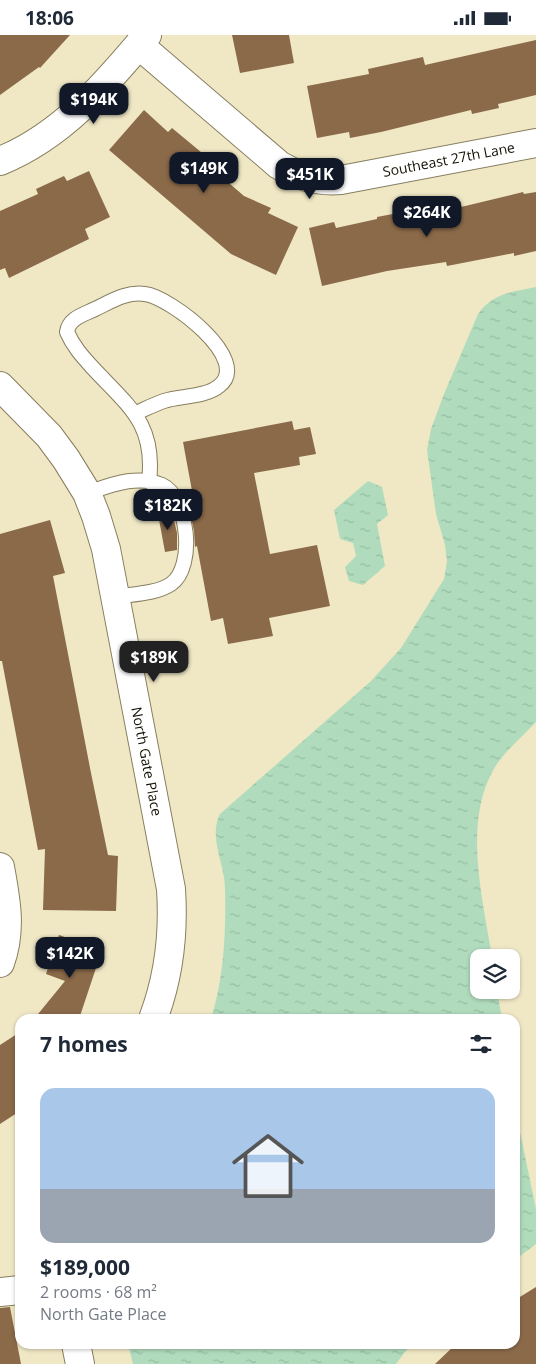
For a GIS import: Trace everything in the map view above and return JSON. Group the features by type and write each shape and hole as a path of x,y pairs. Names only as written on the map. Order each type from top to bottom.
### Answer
{"street":[{"name":"Southeast 27th Lane","path":"143,40 279,165 295,174 314,179 341,180 536,143"},
{"path":"0,161 46,136 75,113 143,40"},
{"name":"North Gate Place","path":"0,386 49,436 66,459 87,493 106,549 171,889 172,943 164,987 155,1014"},
{"path":"0,867 8,919 5,948 0,963"},
{"path":"0,1292 15,1290"},
{"path":"77,1349 80,1364"}],"lane":[{"path":"136,413 163,401 214,390 224,381 228,371 222,352 194,324 157,296 138,293 124,296 81,315 72,321 67,332 78,351 136,413 145,431 152,462 149,482"},
{"path":"87,493 130,481 149,482 161,485 171,491 177,498 187,543 184,568 171,584 161,588 115,597"}],"water":[{"path":"536,287 536,722 509,749 495,767 485,788 479,811 477,836 480,886 491,949 470,949 470,999 499,999 501,1014 212,1014 219,987 224,938 224,880 216,841 217,823 220,814 371,681 401,648 444,579 447,561 445,545 436,514 427,450 431,429 478,314 490,302 504,295"},
{"path":"368,481 382,487 388,515 377,524 385,566 363,585 349,581 345,567 356,556 353,543 340,539 334,510"},
{"path":"520,1132 536,1209 536,1244 520,1256"},
{"path":"129,1349 407,1349 396,1364 133,1364"}],"building":[{"path":"0,35 70,35 40,68 0,95"},
{"path":"232,35 289,35 294,63 240,73"},
{"path":"536,40 536,95 498,104 499,108 472,114 471,110 381,132 350,138 349,132 317,138 307,86 369,74 368,69 423,57 425,65"},
{"path":"144,110 168,132 172,128 219,167 215,171 244,196 271,208 268,213 298,227 276,275 231,254 109,150"},
{"path":"89,171 110,217 85,229 89,239 9,278 5,268 0,270 0,211 38,194 36,189 64,176 67,181"},
{"path":"523,192 524,194 536,192 536,251 514,256 514,253 447,266 446,262 387,271 322,286 309,228 334,222 336,228 377,219 377,217 460,201 461,207"},
{"path":"292,421 294,430 310,427 316,454 299,457 300,465 254,473 270,554 317,545 330,606 269,618 273,636 228,644 223,618 211,621 197,546 195,547 189,508 195,507 183,442"},
{"path":"172,511 177,533 177,550 165,552 158,514"},
{"path":"50,520 65,573 53,576 91,773 108,855 118,856 116,911 43,910 45,849 38,850 2,661 0,661 0,534"},
{"path":"59,935 102,950 81,1014 38,1014 65,981 46,974"},
{"path":"15,1035 15,1114 0,1124 0,1045"},
{"path":"536,1287 536,1364 435,1364 451,1349 520,1349 520,1297"},
{"path":"10,1307 15,1333 15,1349 18,1349 21,1364 0,1364 0,1308"}]}
